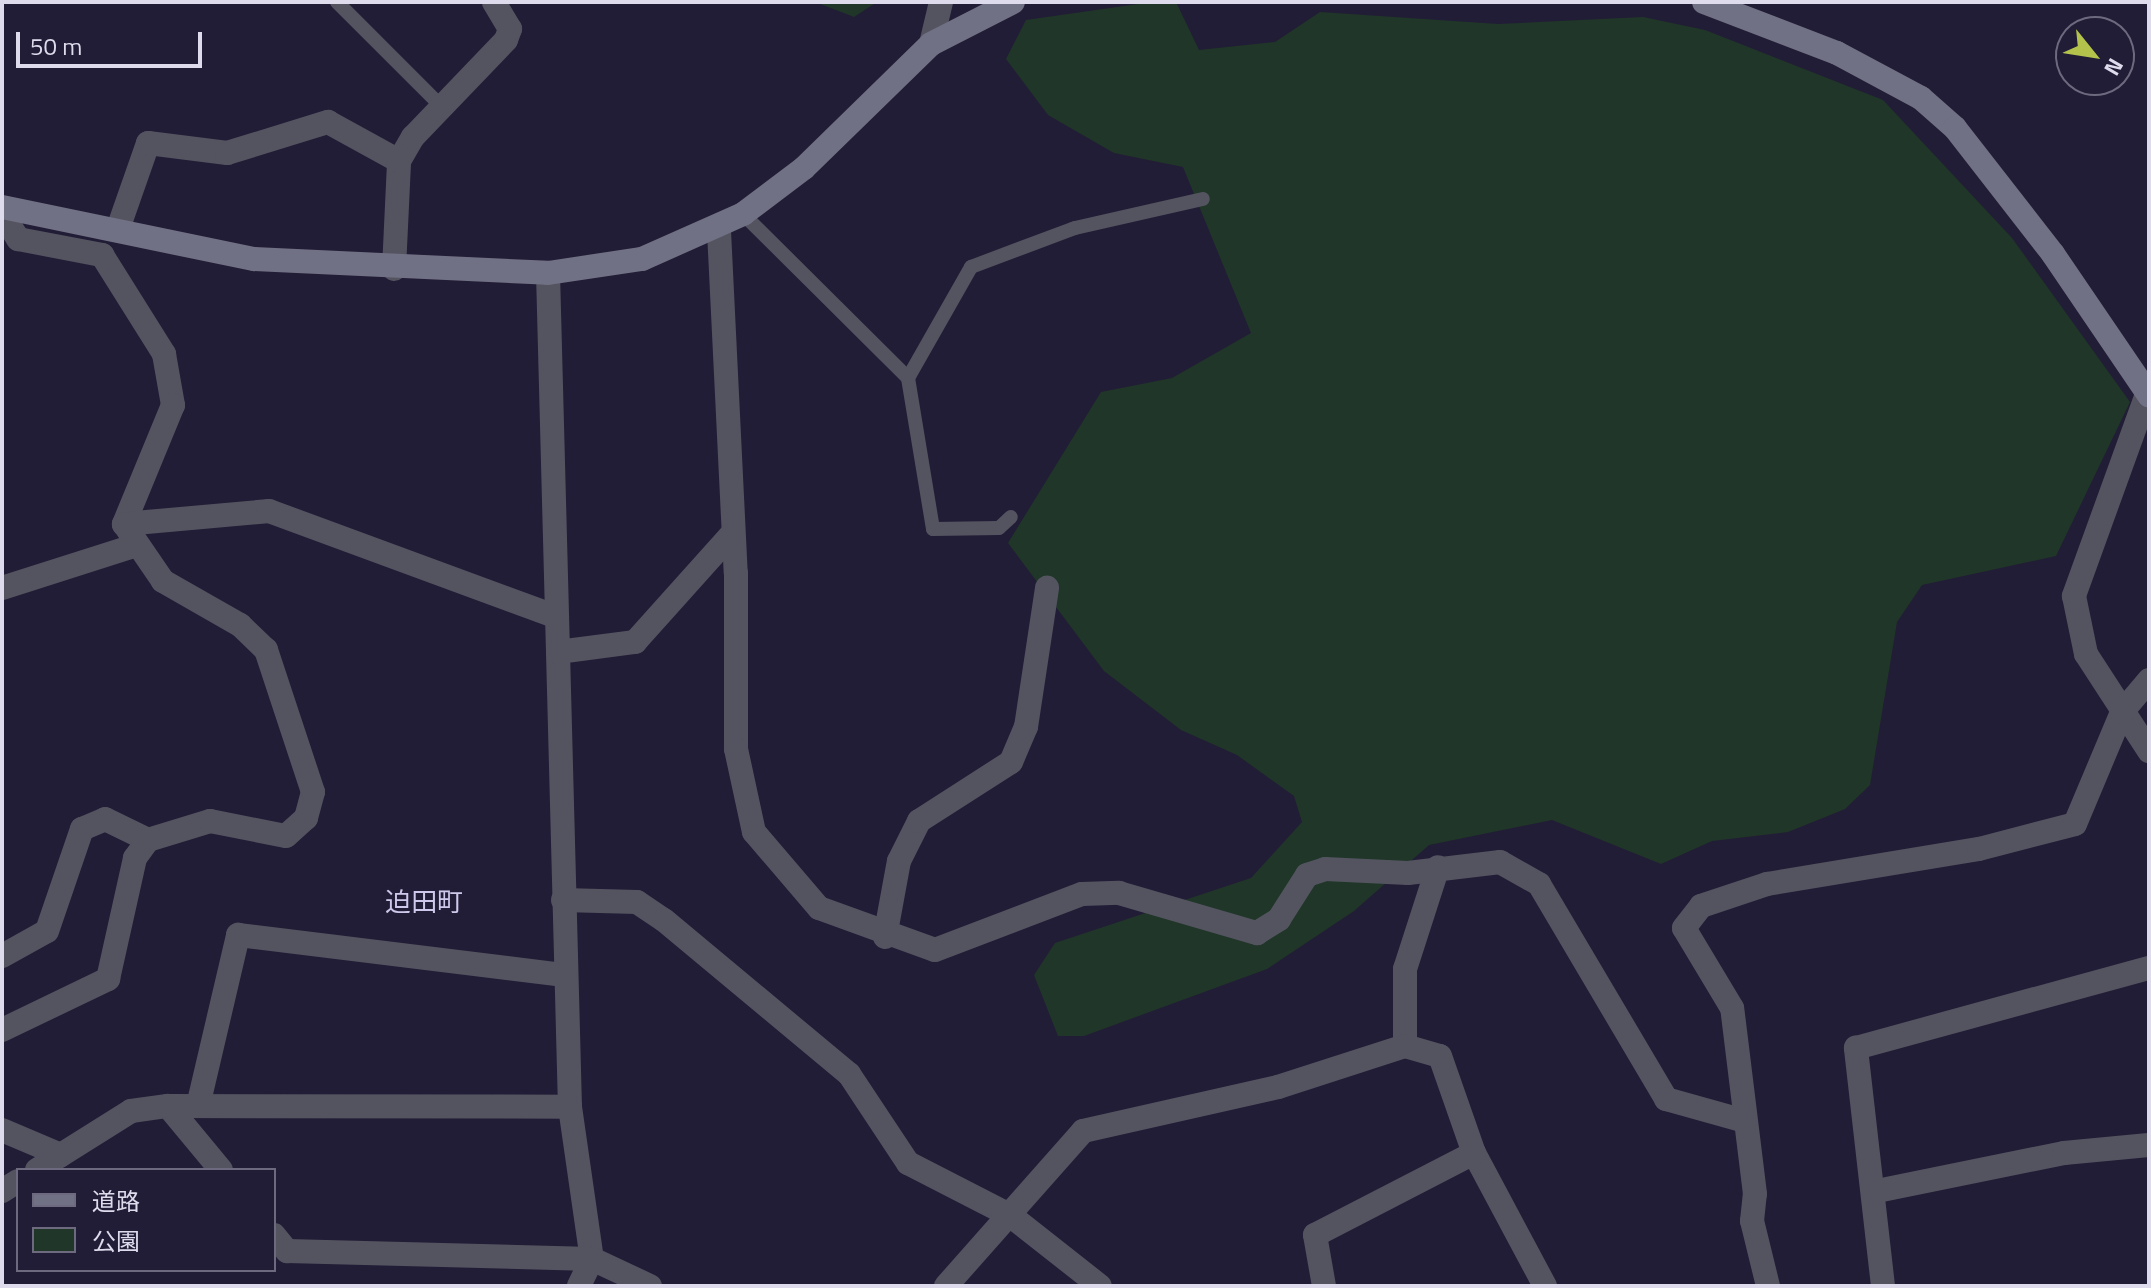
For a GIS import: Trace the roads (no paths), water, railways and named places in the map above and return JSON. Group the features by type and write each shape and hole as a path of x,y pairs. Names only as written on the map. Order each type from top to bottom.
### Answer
{"street":[{"path":"394,269 399,161 442,107 506,40 510,29 494,2"},
{"path":"931,44 941,2"},
{"path":"2,207 119,226 254,259 394,269 548,273 642,259 719,231 804,168 931,44 1013,2"},
{"path":"1704,2 1837,53 1932,108 2053,254 2148,394 2074,596 2086,654 2149,751"},
{"path":"119,226 148,143 227,153 328,122 399,161"},
{"path":"2,214 18,239 102,255 164,354 173,405 124,524"},
{"path":"719,231 736,749 754,832 819,908 885,937 935,950 1082,894 1119,893 1257,933 1279,919 1307,875 1500,862 1539,884 1666,1099 1741,1120"},
{"path":"548,273 570,1107 592,1259 579,1286"},
{"path":"124,524 269,511 557,617"},
{"path":"2,1030 108,979 135,858 148,840 210,821 286,836 306,818 313,792 281,678 266,650 240,625 163,581 124,524"},
{"path":"558,652 635,642 730,536"},
{"path":"2,588 137,545"},
{"path":"885,937 899,861 919,821 1011,762 1026,727 1047,588"},
{"path":"1768,1286 1741,1120 1732,1008 1684,928 1701,906 1767,884 1979,849 2075,824 2122,712 2149,680"},
{"path":"2,956 47,931 82,829 105,819 148,840"},
{"path":"1405,1046 1405,969 1438,867"},
{"path":"563,900 637,902 664,920 849,1074 908,1163 1011,1216 1100,1286"},
{"path":"198,1106 238,935 565,975"},
{"path":"1883,1286 1877,1191 1856,1048 2149,968"},
{"path":"946,1286 1083,1131 1278,1087 1405,1046 1440,1056 1474,1153 1545,1286"},
{"path":"40,1168 131,1111 168,1106 570,1107"},
{"path":"168,1106 219,1168"},
{"path":"2,1130 61,1155"},
{"path":"1877,1191 2064,1153 2149,1145"},
{"path":"1324,1286 1315,1235 1474,1153"},
{"path":"276,1237 287,1251 592,1259 650,1286"}],"lane":[{"path":"337,2 442,107"},
{"path":"908,378 971,267 1075,228 1203,199"},
{"path":"743,214 908,378 933,529 999,528 1011,517"}],"district":[{"name":"迫田町","path":"424,902"}]}
